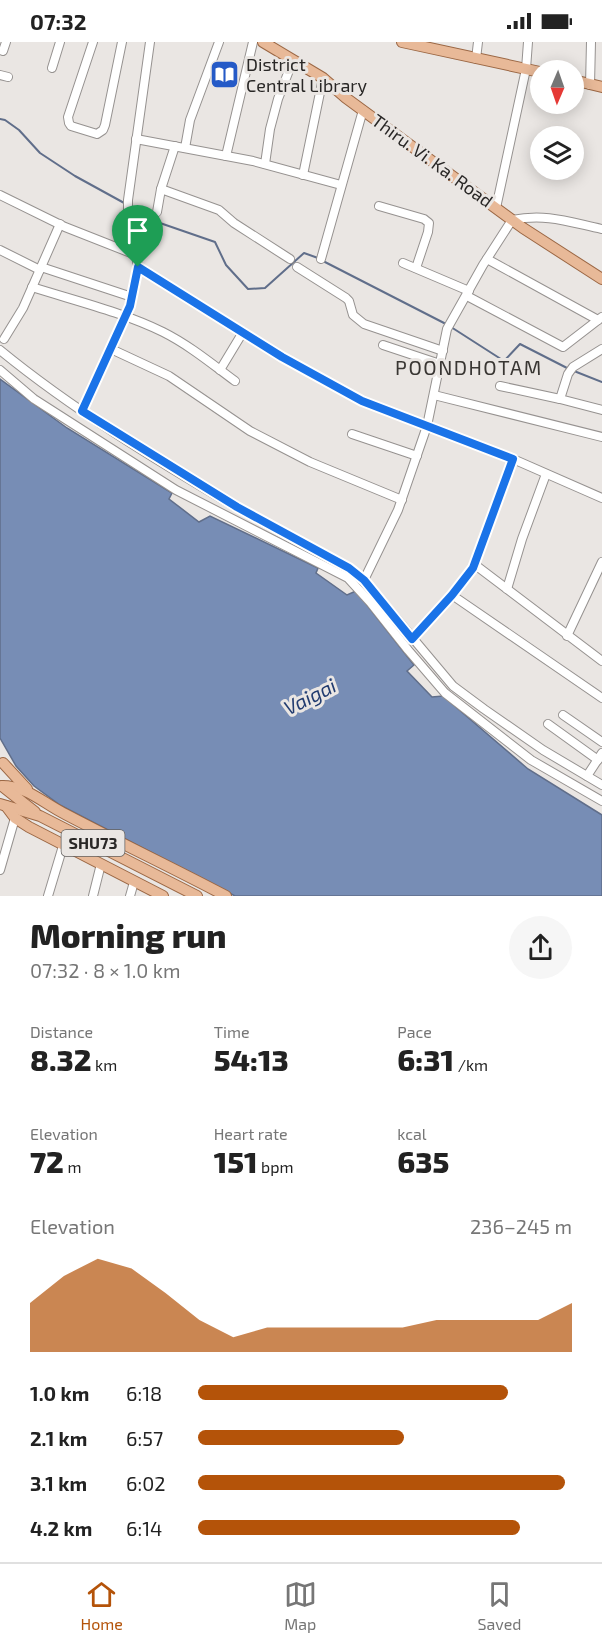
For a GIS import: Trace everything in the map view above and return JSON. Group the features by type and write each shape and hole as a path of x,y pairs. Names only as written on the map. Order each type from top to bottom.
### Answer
{"main road":[{"name":"Thiru. Vi. Ka. Road","path":"263,42 323,78 512,220 602,279"},
{"path":"402,42 530,70"},
{"path":"584,83 599,86"},
{"path":"0,774 4,767 2,759"},
{"path":"2,759 30,792"},
{"path":"1,788 14,786 30,792 63,813 226,896"},
{"name":"SHU73","path":"1,788 40,816 197,896"},
{"path":"3,805 15,818 63,846 160,895"},
{"name":"SHU73","path":"3,805 40,816"}],"street":[{"path":"3,51 6,42"},
{"path":"52,68 60,42"},
{"path":"93,42 68,117 71,126 97,134 103,130 122,42"},
{"path":"82,411 130,306 138,267 128,200 150,42"},
{"path":"185,148 190,120 219,42"},
{"path":"226,156 253,42"},
{"path":"476,59 478,42"},
{"path":"496,208 526,69 528,42"},
{"path":"591,42 599,86"},
{"path":"265,164 270,129 278,99 293,60"},
{"path":"303,175 323,78"},
{"path":"321,259 363,110"},
{"path":"136,139 265,164 341,186"},
{"path":"157,212 161,189 175,146"},
{"path":"161,189 219,210 234,223 290,258"},
{"path":"0,195 60,224 136,255"},
{"path":"379,206 424,219 429,223 416,268"},
{"path":"364,580 402,500 417,456 427,426 449,326 512,220 536,216 602,230"},
{"path":"4,339 23,308 60,224"},
{"path":"0,250 40,268 132,297"},
{"path":"403,263 468,293 563,346 600,319 487,259"},
{"path":"138,267 282,357 362,401 513,459 602,498"},
{"path":"297,267 346,298 353,315 364,324 443,351"},
{"path":"32,287 125,317 172,337 235,381"},
{"path":"220,370 243,332"},
{"path":"383,345 440,364"},
{"path":"111,349 169,376 250,431 310,462 402,500"},
{"path":"560,399 571,370 602,349"},
{"path":"0,350 82,411 237,507 349,568 364,580 453,686 543,750 602,785"},
{"path":"0,370 34,399 176,490 348,578 445,693 531,760 602,801"},
{"path":"500,386 602,410"},
{"path":"434,395 602,437"},
{"path":"352,434 417,456"},
{"path":"412,639 452,595 474,564 513,459"},
{"path":"507,590 522,539 546,474"},
{"path":"567,636 602,562"},
{"path":"474,564 602,661"},
{"path":"452,595 602,698"},
{"path":"563,715 602,742"},
{"path":"548,724 600,757 587,776"},
{"path":"0,870 15,818"},
{"path":"48,896 63,846"},
{"path":"93,896 101,864"},
{"path":"130,896 134,882"}],"water":[{"name":"Vaigai","path":"0,379 67,428 172,493 169,499 199,522 210,516 318,568 316,573 347,595 356,591 414,665 407,671 432,697 443,696 528,769 602,815 602,896 235,896 60,805 34,786 16,766 0,738"}],"waterway":[{"path":"0,119 19,130 40,153 75,176 126,204"},
{"path":"131,207 160,223 215,242 226,265 248,289 265,288 304,253 318,258"},
{"path":"323,261 446,324"},
{"path":"451,327 504,361 520,344 569,369"},
{"path":"574,371 602,382"}],"place":[{"name":"District Central Library","path":"225,75"}],"district":[{"name":"POONDHOTAM","path":"469,368"}],"route":[{"path":"138,267 282,357 362,401 513,459 473,568 412,639 364,580 349,568 237,507 82,411 130,306 138,267"}]}
